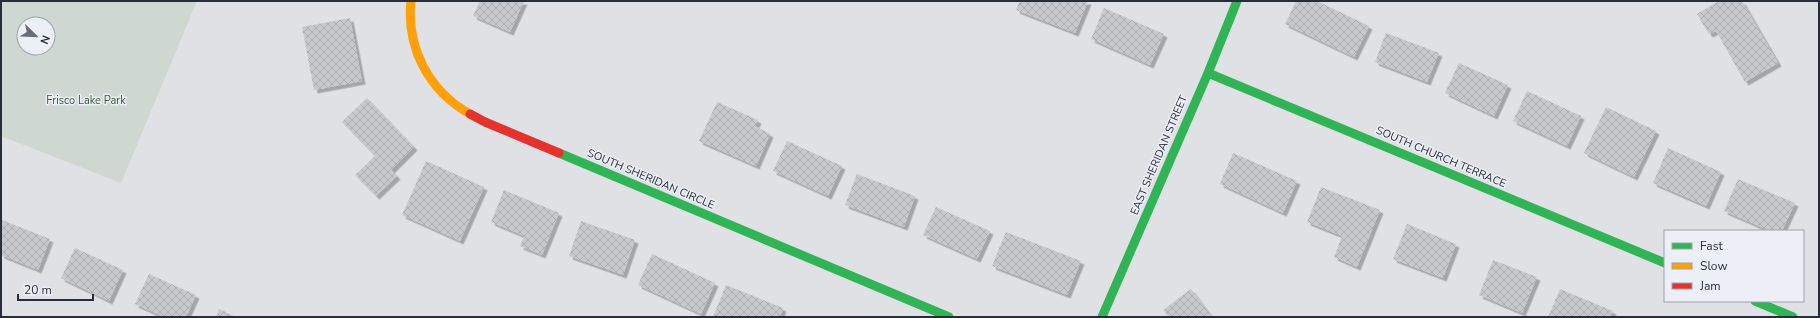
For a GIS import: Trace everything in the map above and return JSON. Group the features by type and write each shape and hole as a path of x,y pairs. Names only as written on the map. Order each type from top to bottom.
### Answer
{"street":[{"name":"SOUTH SHERIDAN CIRCLE","path":"411,1 409,10 413,44 427,75 453,103 459,107 485,122 948,317"},
{"name":"EAST SHERIDAN STREET","path":"1102,317 1208,73 1236,1"},
{"name":"SOUTH CHURCH TERRACE","path":"1208,73 1664,263"},
{"path":"1757,302 1793,317"}],"green space":[{"name":"Frisco Lake Park","path":"1,1 197,1 121,183 1,136"}],"building":[{"path":"480,1 524,1 510,32 473,16"},
{"path":"1020,1 1088,1 1075,33 1016,10"},
{"path":"1296,1 1317,1 1369,26 1354,57 1285,24"},
{"path":"1719,1 1742,1 1778,63 1745,82 1716,31 1709,34 1697,14"},
{"path":"1104,8 1164,34 1150,65 1091,39"},
{"path":"350,18 362,81 314,90 302,27"},
{"path":"1386,33 1439,53 1427,82 1375,62"},
{"path":"1459,63 1508,85 1494,116 1445,93"},
{"path":"1527,91 1581,116 1567,146 1513,121"},
{"path":"367,98 414,147 391,170 397,176 376,196 355,175 375,156 342,122"},
{"path":"717,102 758,120 755,126 770,134 756,166 699,141"},
{"path":"1606,107 1656,131 1634,177 1584,153"},
{"path":"787,141 842,166 828,196 773,171"},
{"path":"1668,148 1721,172 1706,206 1653,183"},
{"path":"1233,153 1297,181 1283,213 1220,184"},
{"path":"426,161 484,187 460,241 402,215"},
{"path":"857,174 915,196 904,227 845,205"},
{"path":"1738,179 1795,203 1782,230 1768,230 1724,211"},
{"path":"1321,187 1380,210 1357,267 1334,257 1342,236 1307,222"},
{"path":"504,190 559,213 542,255 520,246 524,236 491,222"},
{"path":"936,207 990,231 977,259 923,235"},
{"path":"2,220 50,239 38,270 1,255"},
{"path":"581,221 635,240 623,275 569,256"},
{"path":"1407,224 1456,244 1443,278 1393,259"},
{"path":"1006,232 1081,261 1067,295 992,266"},
{"path":"75,248 123,270 109,301 61,278"},
{"path":"652,254 715,283 701,314 638,285"},
{"path":"1493,260 1537,277 1522,313 1479,295"},
{"path":"149,274 196,295 186,317 164,317 135,304"},
{"path":"726,285 783,308 780,317 713,317"},
{"path":"1191,289 1212,317 1169,317 1163,310"},
{"path":"1560,289 1613,311 1610,317 1548,317"},
{"path":"219,309 236,317 216,317"}],"traffic: fast":[{"path":"1102,317 1208,73 1237,1"},
{"path":"1208,73 1664,263"},
{"path":"559,153 949,317"},
{"path":"1757,302 1793,317"}],"traffic: slow":[{"path":"411,1 410,18 412,35 423,66 432,81 443,93 455,104 470,114"}],"traffic: jam":[{"path":"470,114 485,122 559,153"}]}
